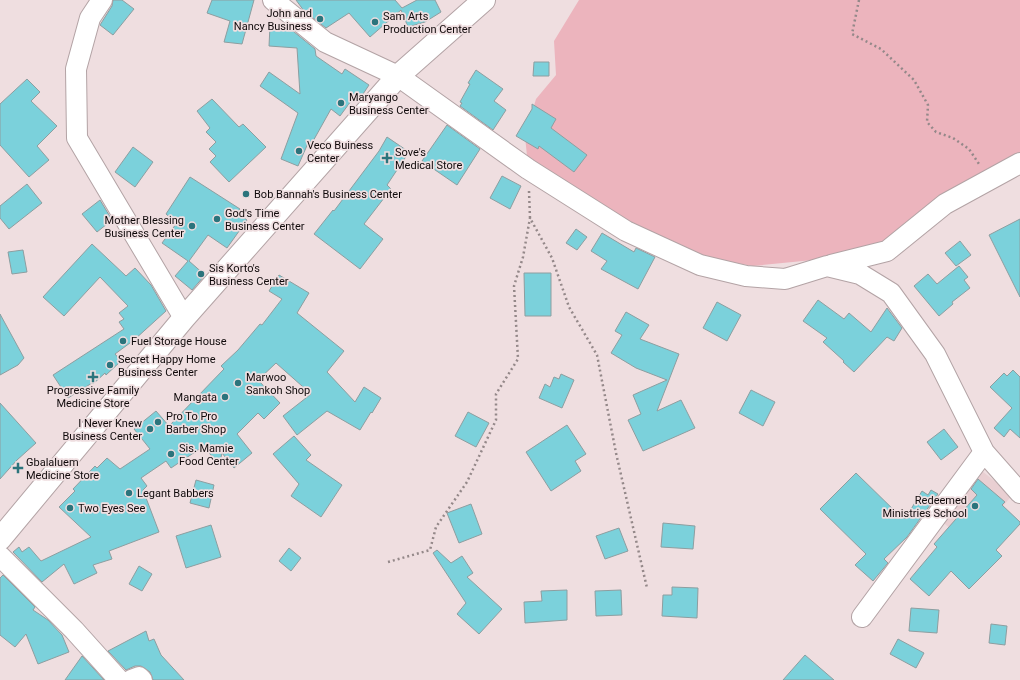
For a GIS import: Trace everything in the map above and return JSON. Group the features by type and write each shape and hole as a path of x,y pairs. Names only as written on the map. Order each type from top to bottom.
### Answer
{"main road":[{"path":"0,539 184,318 398,76 477,2"}],"street":[{"path":"102,0 90,18 76,69 77,138 184,318"},
{"path":"273,0 325,42 398,76 528,169 626,231 700,265 746,276 785,279 827,266 887,252 945,204 1020,163"},
{"path":"827,266 860,274 891,292 935,354 984,452 1020,493"},
{"path":"862,617 984,452"},
{"path":"0,556 74,630 119,680"},
{"path":"131,680 139,677 142,680"}],"path":[{"path":"859,0 852,34 881,49 914,80 928,105 927,122 936,132 953,138 969,149 990,180"},
{"path":"388,562 430,550 436,527 466,482 496,420 496,394 518,359 514,286 530,218 528,169"},
{"path":"530,218 552,258 569,307 596,355 616,453 647,588"}],"shaded area":[{"path":"579,0 1020,0 1020,159 902,237 813,260 753,266 697,256 624,227 528,166 525,136 536,99 556,75 554,41"},
{"name":"Redeemed Ministries School","path":"977,467 1012,495 972,545 937,518"}],"building":[{"path":"113,0 122,0 134,9 113,35 100,25 112,6"},
{"path":"212,0 254,0 242,44 224,42 230,21 207,13"},
{"path":"296,0 395,0 402,8 417,0 435,0 441,12 425,22 408,27 401,10 370,37 349,13 326,28 304,11"},
{"path":"270,26 288,27 315,49 316,56 342,74 345,69 369,85 359,100 354,97 340,116 331,109 312,143 309,141 298,166 281,159 298,113 260,86 269,72 300,94 297,48 269,46"},
{"path":"534,62 549,62 549,76 533,76"},
{"path":"476,70 503,89 494,101 506,110 493,130 460,106 462,103 460,102 470,84 468,83"},
{"path":"27,79 40,92 31,101 57,126 37,146 49,160 29,177 0,145 0,104"},
{"path":"212,99 239,127 243,124 266,147 229,182 210,162 216,156 209,149 216,142 206,132 210,128 197,111"},
{"path":"532,104 556,119 551,128 587,155 574,172 539,146 538,149 516,136 532,109"},
{"path":"447,125 480,149 457,185 422,161"},
{"path":"387,137 409,152 387,185 391,189 364,224 383,239 360,269 314,234 333,210 334,211 379,151"},
{"path":"133,147 153,162 135,187 115,172"},
{"path":"502,176 521,186 510,209 490,198"},
{"path":"190,177 240,209 237,213 247,220 227,248 208,235 189,261 205,275 192,290 175,276 188,261 162,243 176,224 166,214"},
{"path":"27,184 42,203 9,229 0,218 0,206"},
{"path":"100,200 112,220 97,232 82,214"},
{"path":"1020,219 1020,297 989,235"},
{"path":"576,229 587,237 577,250 566,243"},
{"path":"602,233 634,252 636,248 655,257 638,289 601,269 607,261 591,251"},
{"path":"960,241 971,255 956,266 945,253"},
{"path":"92,244 126,276 135,268 151,285 166,311 134,340 115,354 121,361 106,375 105,373 93,384 92,383 68,398 53,375 124,329 119,322 124,319 119,313 128,306 100,277 64,316 43,297"},
{"path":"23,250 27,272 12,274 8,252"},
{"path":"959,266 968,277 964,280 970,288 952,302 953,304 939,316 914,286 928,274 937,284"},
{"path":"524,273 551,273 551,316 525,316"},
{"path":"279,275 309,293 297,313 344,351 327,372 355,402 364,387 381,398 360,430 327,411 297,435 283,416 311,394 276,363 258,380 280,403 264,419 258,413 237,434 252,453 234,468 222,453 219,466 204,446 171,468 166,461 141,478 147,486 143,490 159,532 109,551 112,559 93,565 97,573 74,584 64,564 42,582 13,552 19,547 22,552 29,547 41,561 91,537 59,507 75,491 73,489 95,466 97,468 107,458 120,469 150,449 134,429 156,411 169,426 224,369 221,366 238,350 260,324 262,325 282,299 269,291"},
{"path":"818,300 844,319 849,313 871,332 887,308 902,328 894,341 887,337 854,372 823,342 827,338 803,321"},
{"path":"717,302 741,315 727,341 703,328"},
{"path":"626,312 649,325 640,339 679,354 657,411 681,400 695,428 643,451 628,420 641,414 633,395 667,380 636,368 611,353 622,335 615,331"},
{"path":"0,314 24,358 18,365 0,375"},
{"path":"1013,370 1020,377 1020,438 1010,429 1004,437 994,428 1012,408 990,387 1004,373 1007,376"},
{"path":"561,374 574,380 562,408 539,398 545,384 550,387 554,377 559,379"},
{"path":"751,390 775,402 763,426 739,413"},
{"path":"0,403 36,443 17,460 0,479"},
{"path":"468,412 489,423 476,447 455,436"},
{"path":"567,425 586,454 575,461 581,471 551,491 526,452"},
{"path":"944,429 958,447 941,460 927,442"},
{"path":"294,436 311,455 306,460 342,485 321,517 291,496 299,484 273,454"},
{"path":"856,473 905,519 922,491 928,495 931,490 938,494 907,537 884,559 888,563 873,581 855,565 866,554 820,509"},
{"path":"978,479 1005,502 1002,505 1020,522 1020,524 996,550 1002,556 969,589 951,571 929,596 910,579 937,547 934,544 977,495 971,489"},
{"path":"196,480 214,485 209,508 190,503"},
{"path":"471,504 482,534 459,543 447,513"},
{"path":"663,523 695,526 693,549 661,547"},
{"path":"211,525 221,557 186,568 176,536"},
{"path":"619,528 628,551 605,559 596,536"},
{"path":"289,548 301,558 291,571 279,561"},
{"path":"437,550 451,563 462,556 473,573 467,577 502,609 479,634 457,614 466,603 433,553"},
{"path":"139,566 152,574 142,591 129,584"},
{"path":"3,575 35,607 33,610 48,620 62,635 69,652 38,664 26,634 15,647 0,635 0,578"},
{"path":"672,587 698,588 697,618 662,616 663,595 672,595"},
{"path":"567,590 567,620 525,623 524,602 542,601 541,591"},
{"path":"621,590 622,615 596,616 595,591"},
{"path":"911,608 939,610 937,633 909,631"},
{"path":"991,624 1007,626 1005,645 989,643"},
{"path":"146,631 149,641 154,639 161,655 184,680 153,680 150,672 141,666 135,666 126,670 108,651"},
{"path":"898,639 924,653 916,668 890,654"},
{"path":"805,655 834,680 783,680"},
{"path":"82,656 104,680 65,680"}],"place":[{"name":"John and Nancy Business","path":"320,19"},
{"name":"Sam Arts Production Center","path":"375,22"},
{"name":"Maryango Business Center","path":"341,103"},
{"name":"Veco Buiness Center","path":"299,151"},
{"name":"Sove's Medical Store","path":"387,158"},
{"name":"Bob Bannah's Business Center","path":"246,194"},
{"name":"God's Time Business Center","path":"217,219"},
{"name":"Mother Blessing Business Center","path":"192,226"},
{"name":"Sis Korto's Business Center","path":"201,274"},
{"name":"Fuel Storage House","path":"123,341"},
{"name":"Secret Happy Home Business Center","path":"110,365"},
{"name":"Progressive Family Medicine Store","path":"93,377"},
{"name":"Marwoo Sankoh Shop","path":"238,383"},
{"name":"Mangata","path":"225,397"},
{"name":"Pro To Pro Barber Shop","path":"158,422"},
{"name":"I Never Knew Business Center","path":"150,429"},
{"name":"Sis. Mamie Food Center","path":"171,454"},
{"name":"Gbalaluem Medicine Store","path":"18,468"},
{"name":"Legant Babbers","path":"129,493"},
{"name":"Redeemed Ministries School","path":"975,506"},
{"name":"Two Eyes See","path":"70,508"}]}
